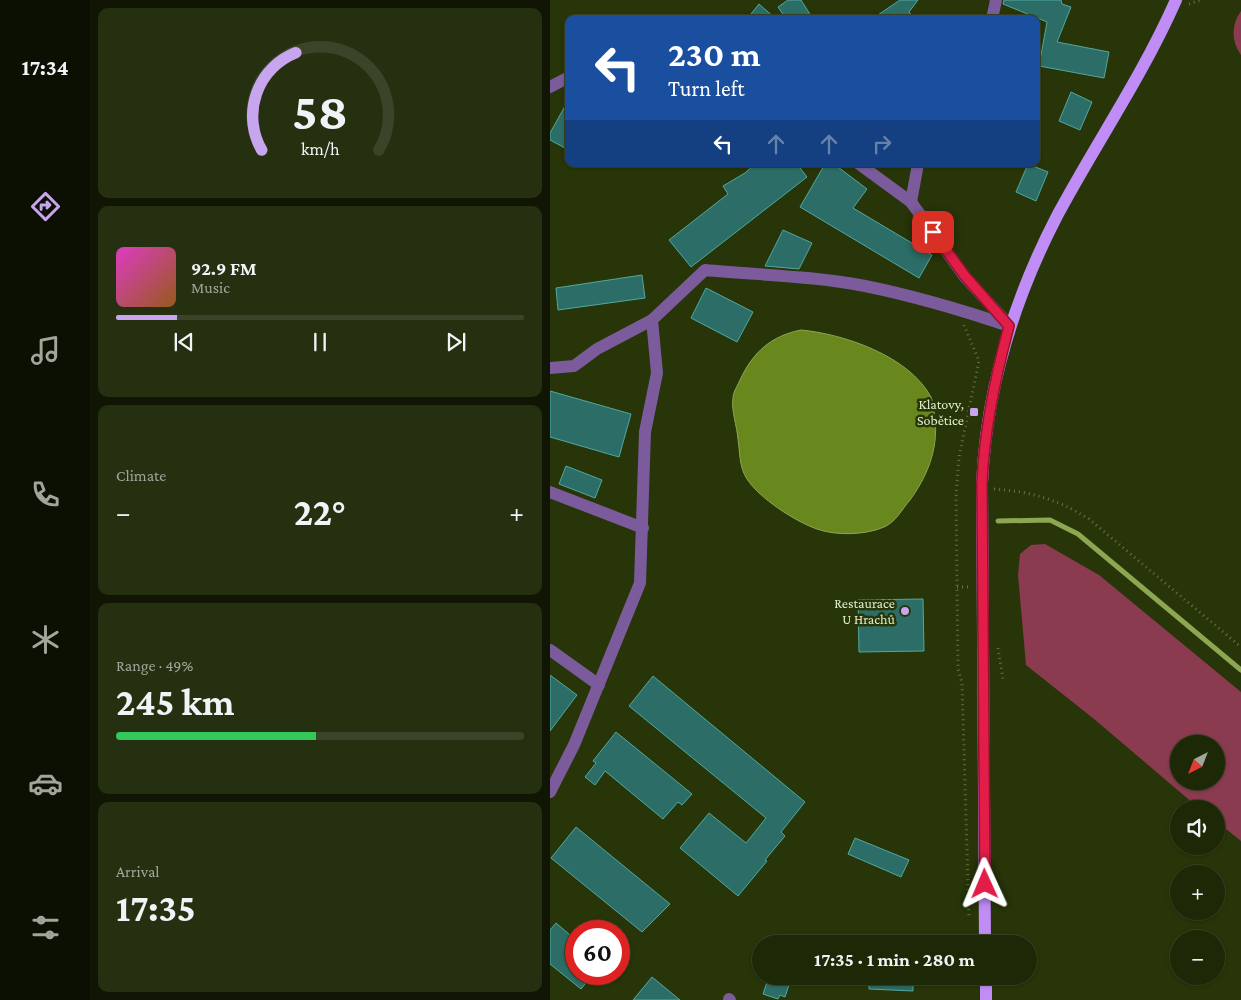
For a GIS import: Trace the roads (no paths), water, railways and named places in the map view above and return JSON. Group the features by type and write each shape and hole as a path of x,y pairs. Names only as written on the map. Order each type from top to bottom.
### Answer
{"main road":[{"path":"986,935 982,484 987,422 993,387 1009,326 1029,275 1058,216 1140,75 1176,0"},
{"path":"986,985 986,1000"}],"street":[{"path":"993,15 996,0"},
{"path":"550,87 565,79"},
{"path":"863,167 911,202 965,276 1009,326"},
{"path":"911,202 917,167"},
{"path":"550,368 574,366 596,349 652,320 705,270 824,280 866,286 957,309 1009,326"},
{"path":"550,792 574,745 640,583 645,432 657,373 652,320"},
{"path":"550,492 643,528"},
{"path":"550,650 599,685"}],"waterway":[{"path":"998,521 1050,520 1078,534 1241,670"}],"place":[{"name":"Klatovy, Sobětice","path":"974,412"},
{"name":"Restaurace U Hrachů","path":"905,611"}]}
